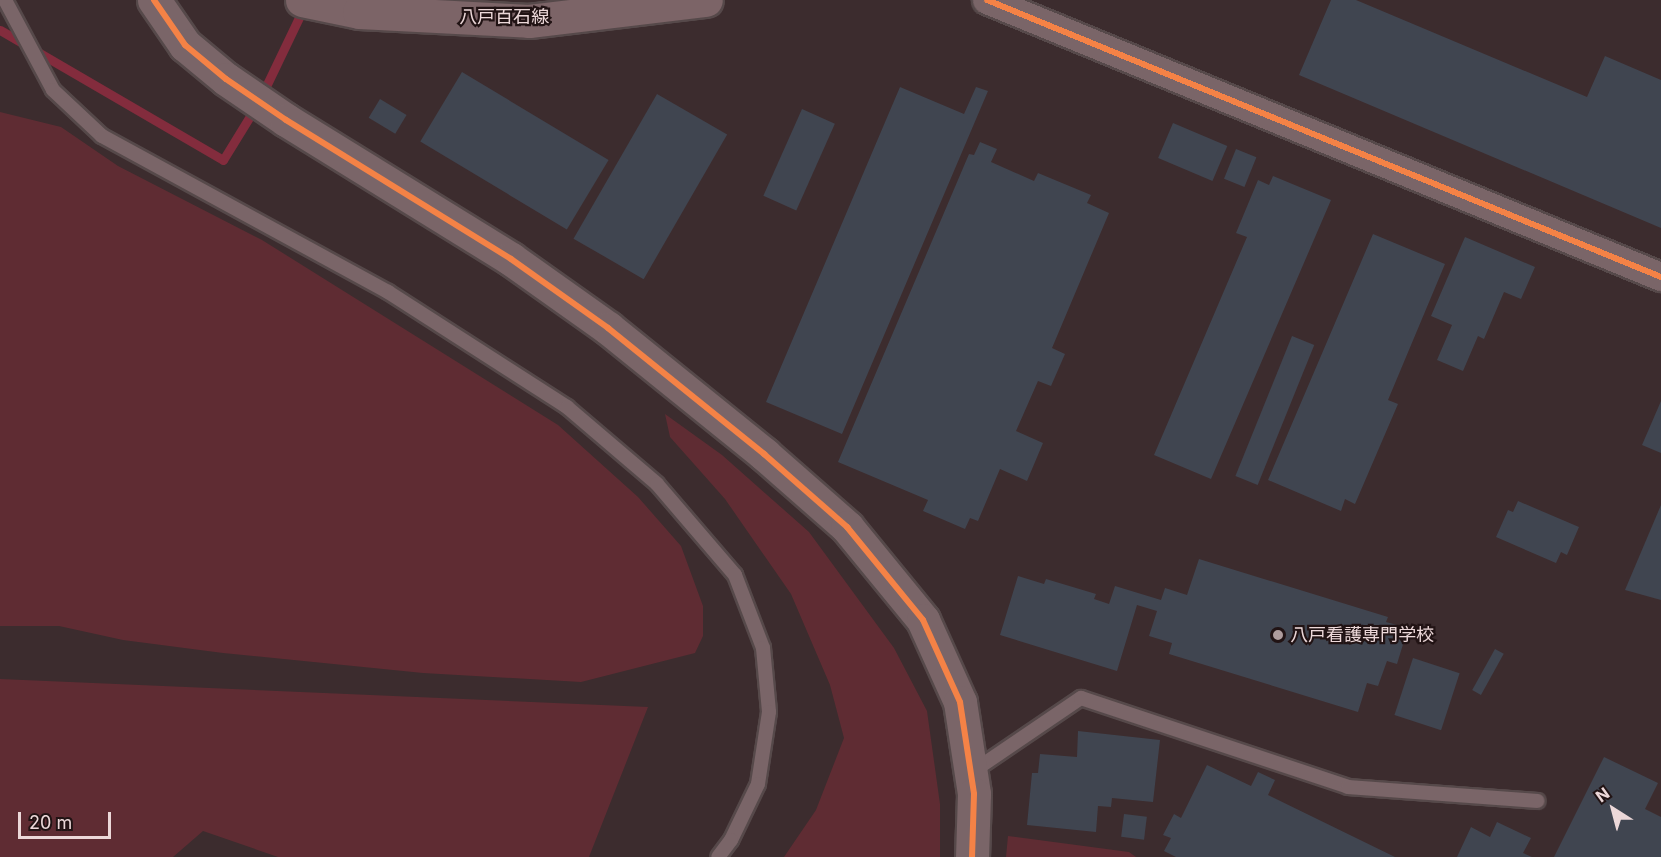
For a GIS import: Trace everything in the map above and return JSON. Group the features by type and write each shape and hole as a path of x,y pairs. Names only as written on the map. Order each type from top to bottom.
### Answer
{"main road":[{"name":"八戸百石線","path":"302,0 359,12 529,21 706,0"}],"street":[{"path":"154,0 185,45 226,79 286,120 512,259 754,446 847,528 923,620 960,702 974,794 972,857"},
{"path":"987,0 1661,277"}],"lane":[{"path":"5,0 53,90 102,136 388,292 567,407 657,484 735,575 763,648 769,712 758,784 731,840 718,857"},
{"path":"970,773 1081,698 1348,787 1537,801"}],"shaded area":[{"path":"0,112 61,127 118,166 262,240 558,425 638,497 681,546 703,606 703,636 695,653 581,682 423,673 223,653 123,640 59,626 0,626"},
{"path":"665,414 722,455 809,532 894,648 927,711 940,804 940,857 784,857 816,810 844,738 830,685 791,594 725,499 670,437"},
{"path":"0,679 648,707 589,857 278,857 203,831 173,857 0,857"},
{"path":"1008,836 1129,852 1136,857 1006,857"}],"building":[{"path":"1331,0 1356,0 1587,97 1605,56 1661,80 1661,228 1299,75"},
{"path":"462,72 609,160 567,230 420,141"},
{"path":"900,87 964,114 976,87 988,91 842,434 766,402"},
{"path":"657,94 727,134 644,279 574,239"},
{"path":"380,99 407,115 395,134 369,118"},
{"path":"802,109 835,124 796,210 763,196"},
{"path":"1173,123 1227,146 1212,181 1158,158"},
{"path":"980,142 997,149 991,162 1034,181 1038,173 1091,195 1087,203 1109,213 1052,348 1065,354 1051,386 1038,381 1016,431 1043,443 1027,481 1000,469 978,521 970,518 965,529 923,511 928,500 838,462 969,154 974,155"},
{"path":"1236,149 1256,157 1244,187 1224,179"},
{"path":"1273,176 1331,200 1211,479 1154,455 1247,237 1236,233 1258,180 1269,185"},
{"path":"1373,234 1445,264 1388,400 1398,404 1355,504 1345,499 1341,511 1268,480"},
{"path":"1465,237 1535,267 1521,299 1504,292 1484,339 1478,336 1463,371 1437,360 1452,325 1431,316"},
{"path":"1292,336 1314,345 1258,485 1235,476"},
{"path":"1661,401 1661,453 1642,445"},
{"path":"1518,501 1579,527 1567,555 1561,552 1556,563 1496,537 1508,510 1513,512"},
{"path":"1661,505 1661,600 1625,590"},
{"name":"八戸看護専門学校","path":"1199,559 1388,617 1386,622 1408,628 1397,664 1387,661 1378,686 1367,683 1358,712 1169,654 1172,643 1149,636 1157,611 1137,605 1117,671 1000,635 1018,576 1044,584 1046,579 1096,594 1094,599 1109,604 1115,586 1161,600 1165,588 1187,595"},
{"path":"1495,649 1504,654 1481,695 1472,690"},
{"path":"1413,658 1460,673 1441,730 1394,715"},
{"path":"1078,731 1160,740 1153,802 1112,798 1111,807 1098,806 1096,832 1027,825 1032,773 1038,773 1040,754 1077,757"},
{"path":"1604,757 1658,783 1645,809 1661,817 1661,857 1554,857"},
{"path":"1207,765 1251,786 1258,772 1275,780 1268,795 1395,857 1176,857 1164,851 1171,838 1163,835 1174,814 1181,818"},
{"path":"1124,814 1147,817 1144,840 1121,837"},
{"path":"1497,822 1531,838 1523,853 1532,857 1457,857 1471,827 1490,837"}],"waterway":[{"path":"0,30 223,160 258,103 305,5"}],"cycle path":[{"path":"154,0 185,45 226,79 286,120 511,259 608,328 764,454 847,527 923,620 960,702 974,794 972,857"},
{"path":"987,0 1661,277"}],"place":[{"name":"八戸看護専門学校","path":"1278,635"}]}
